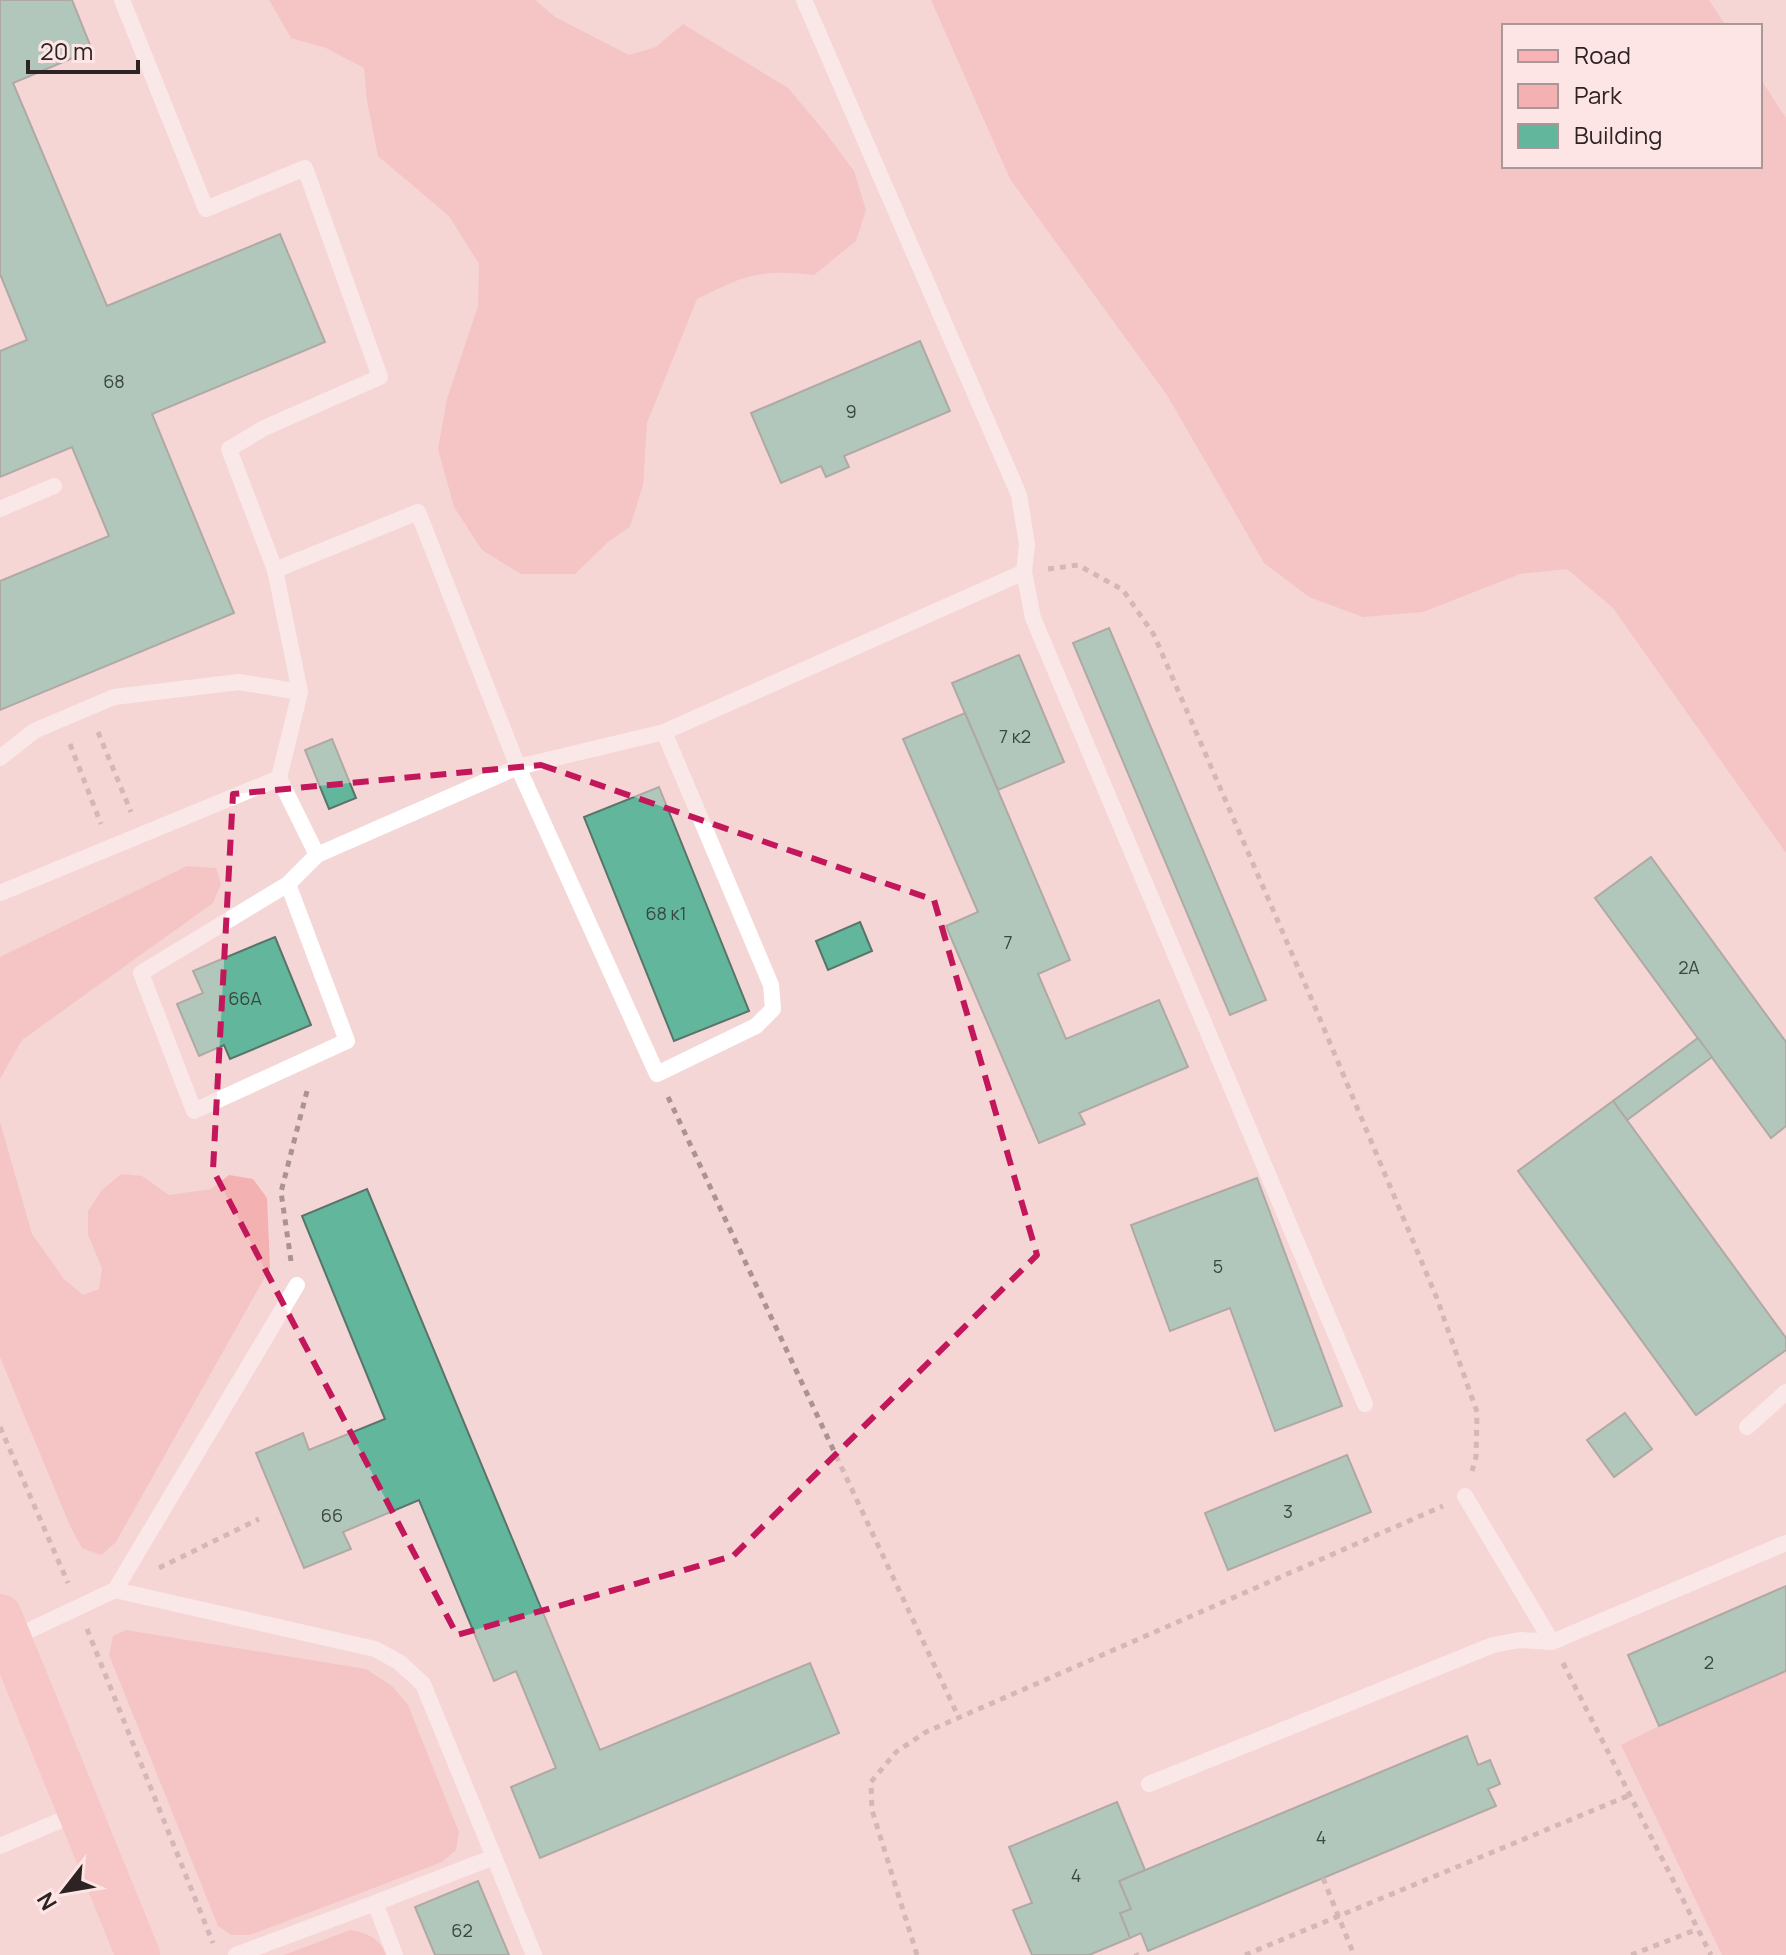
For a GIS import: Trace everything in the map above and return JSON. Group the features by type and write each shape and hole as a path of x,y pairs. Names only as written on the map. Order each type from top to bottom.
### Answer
{"main road":[{"path":"5,1628 138,1955"}],"lane":[{"path":"122,0 206,209 305,168 380,377 264,428 229,449 275,570 300,692 279,778 317,855"},
{"path":"804,0 1019,495 1027,544 1024,572 1033,618 1365,1404"},
{"path":"0,509 54,486"},
{"path":"275,570 418,512 518,767 657,1074 756,1026 773,1009 771,985 664,732"},
{"path":"288,884 347,1041 194,1111 141,973 288,884 317,855 518,767 664,732 1024,572"},
{"path":"0,758 34,731 114,697 239,682 300,692"},
{"path":"0,893 279,778"},
{"path":"5,1628 79,1607 115,1590 297,1285"},
{"path":"1747,1427 1786,1392"},
{"path":"1465,1496 1552,1642"},
{"path":"1149,1784 1493,1645 1520,1640 1552,1642 1786,1543"},
{"path":"115,1590 375,1649 399,1662 423,1684 534,1955"},
{"path":"0,1846 80,1812"},
{"path":"236,1955 494,1857"},
{"path":"375,1903 395,1955"}],"path":[{"path":"917,1955 872,1810 871,1782 896,1752 926,1732 1465,1496 1476,1457 1477,1412 1436,1296 1154,635 1123,590 1078,565 1024,572"},
{"path":"88,708 140,835"},
{"path":"60,720 110,848"},
{"path":"297,1285 287,1245 281,1192 315,1056"},
{"path":"657,1074 959,1718"},
{"path":"0,1427 79,1607 217,1955"},
{"path":"115,1590 259,1519"},
{"path":"1552,1642 1711,1955"},
{"path":"1245,1955 1630,1795"},
{"path":"1323,1878 1354,1955"},
{"path":"1631,1955 1698,1929"}],"highlighted area":[{"path":"541,765 934,900 1037,1255 733,1556 457,1635 213,1170 233,794"}],"green space":[{"path":"269,0 535,0 555,17 629,55 656,47 683,24 788,88 854,171 866,210 856,241 814,275 779,273 753,276 697,299 647,423 643,485 630,527 608,542 575,574 521,574 482,550 454,507 438,449 447,399 478,306 479,264 449,216 378,156 364,68 326,48 291,38"},
{"path":"931,0 1709,0 1725,24 1502,24 1502,168 1762,168 1762,81 1786,118 1786,853 1613,608 1567,569 1520,574 1423,612 1363,617 1309,597 1264,563 1167,395 1010,179"},
{"path":"187,866 216,868 221,884 213,903 22,1040 0,1079 0,957"},
{"path":"0,1122 32,1234 64,1279 83,1295 99,1289 102,1268 88,1235 88,1211 102,1190 121,1174 142,1176 169,1195 211,1189 229,1175 253,1179 267,1198 270,1268 116,1542 101,1555 82,1548 70,1526 0,1357"},
{"path":"126,1630 366,1669 392,1686 408,1705 459,1832 456,1850 442,1862 250,1935 231,1935 218,1926 109,1655 113,1636"},
{"path":"1786,1671 1786,1955 1722,1955 1621,1745"},
{"path":"350,1930 372,1937 386,1955 284,1955"}],"building":[{"path":"0,0 72,0 92,50 13,83 107,306 280,234 325,342 152,414 234,613 0,710 0,581 109,536 72,447 0,477 0,351 27,340 0,274"},
{"path":"920,341 950,411 844,456 849,467 826,477 821,466 781,483 751,413"},
{"path":"1109,628 1266,1000 1230,1015 1073,643"},
{"path":"1019,655 1064,762 998,790 952,683"},
{"path":"965,713 1070,960 1038,974 1066,1039 1159,1000 1188,1067 1079,1113 1085,1124 1039,1143 946,926 978,912 903,739"},
{"path":"332,739 356,798 329,809 305,750"},
{"path":"659,787 749,1011 674,1041 584,817"},
{"path":"1651,857 1786,1042 1786,1126 1771,1138 1595,898"},
{"path":"860,922 872,951 828,970 816,941"},
{"path":"275,937 311,1025 230,1059 224,1045 199,1056 177,1004 203,993 193,971"},
{"path":"1698,1038 1712,1057 1627,1120 1613,1101"},
{"path":"1613,1101 1786,1338 1786,1350 1696,1415 1518,1171"},
{"path":"1257,1178 1342,1406 1275,1431 1230,1308 1170,1331 1131,1225"},
{"path":"367,1189 600,1750 810,1663 839,1733 540,1858 511,1787 556,1768 516,1671 494,1681 419,1500 343,1532 351,1549 304,1568 256,1453 303,1433 309,1450 385,1419 302,1216"},
{"path":"1625,1413 1652,1449 1614,1477 1587,1440"},
{"path":"1347,1455 1371,1512 1228,1570 1205,1513"},
{"path":"1786,1586 1786,1671 1659,1726 1628,1655"},
{"path":"1467,1736 1478,1765 1490,1760 1500,1784 1488,1789 1496,1806 1148,1951 1141,1933 1130,1938 1120,1913 1131,1909 1119,1881"},
{"path":"1117,1802 1145,1870 1119,1881 1131,1909 1120,1913 1130,1938 1089,1955 1032,1955 1013,1910 1032,1903 1009,1847"},
{"path":"478,1881 509,1955 435,1955 415,1907"}]}
